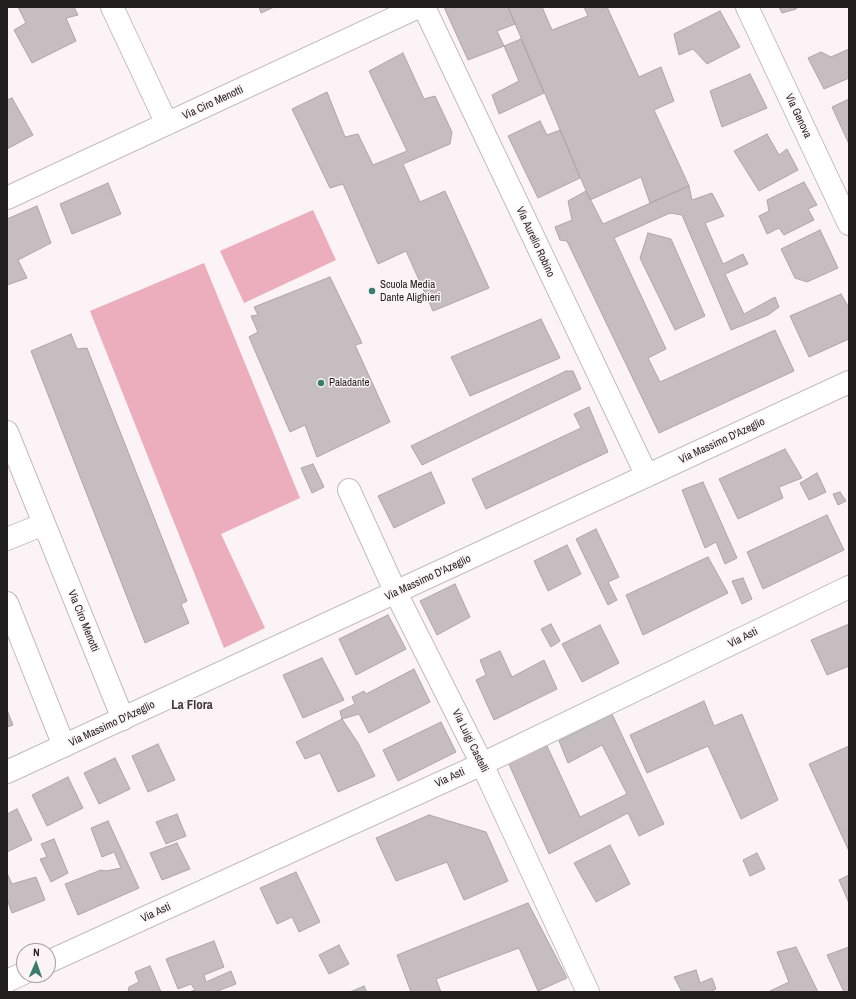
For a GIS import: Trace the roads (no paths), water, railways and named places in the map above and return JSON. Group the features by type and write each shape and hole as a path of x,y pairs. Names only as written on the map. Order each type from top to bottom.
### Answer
{"street":[{"path":"112,7 167,124"},
{"name":"Via Ciro Menotti","path":"7,198 418,7"},
{"name":"Via Aurelio Robino","path":"424,7 647,476"},
{"name":"Via Genova","path":"747,7 849,224"},
{"name":"Via Massimo D'Azeglio","path":"7,772 849,382"},
{"name":"Via Ciro Menotti","path":"7,432 123,719"},
{"name":"Via Luigi Castelli","path":"349,490 396,593 482,764 588,992"},
{"path":"7,539 44,524"},
{"name":"Via Asti","path":"56,958 482,764 849,587"},
{"path":"7,603 64,746"}],"place":[{"name":"Scuola Media Dante Alighieri","path":"372,291"},
{"name":"Paladante","path":"321,383"}],"district":[{"name":"La Flora","path":"192,706"}]}
